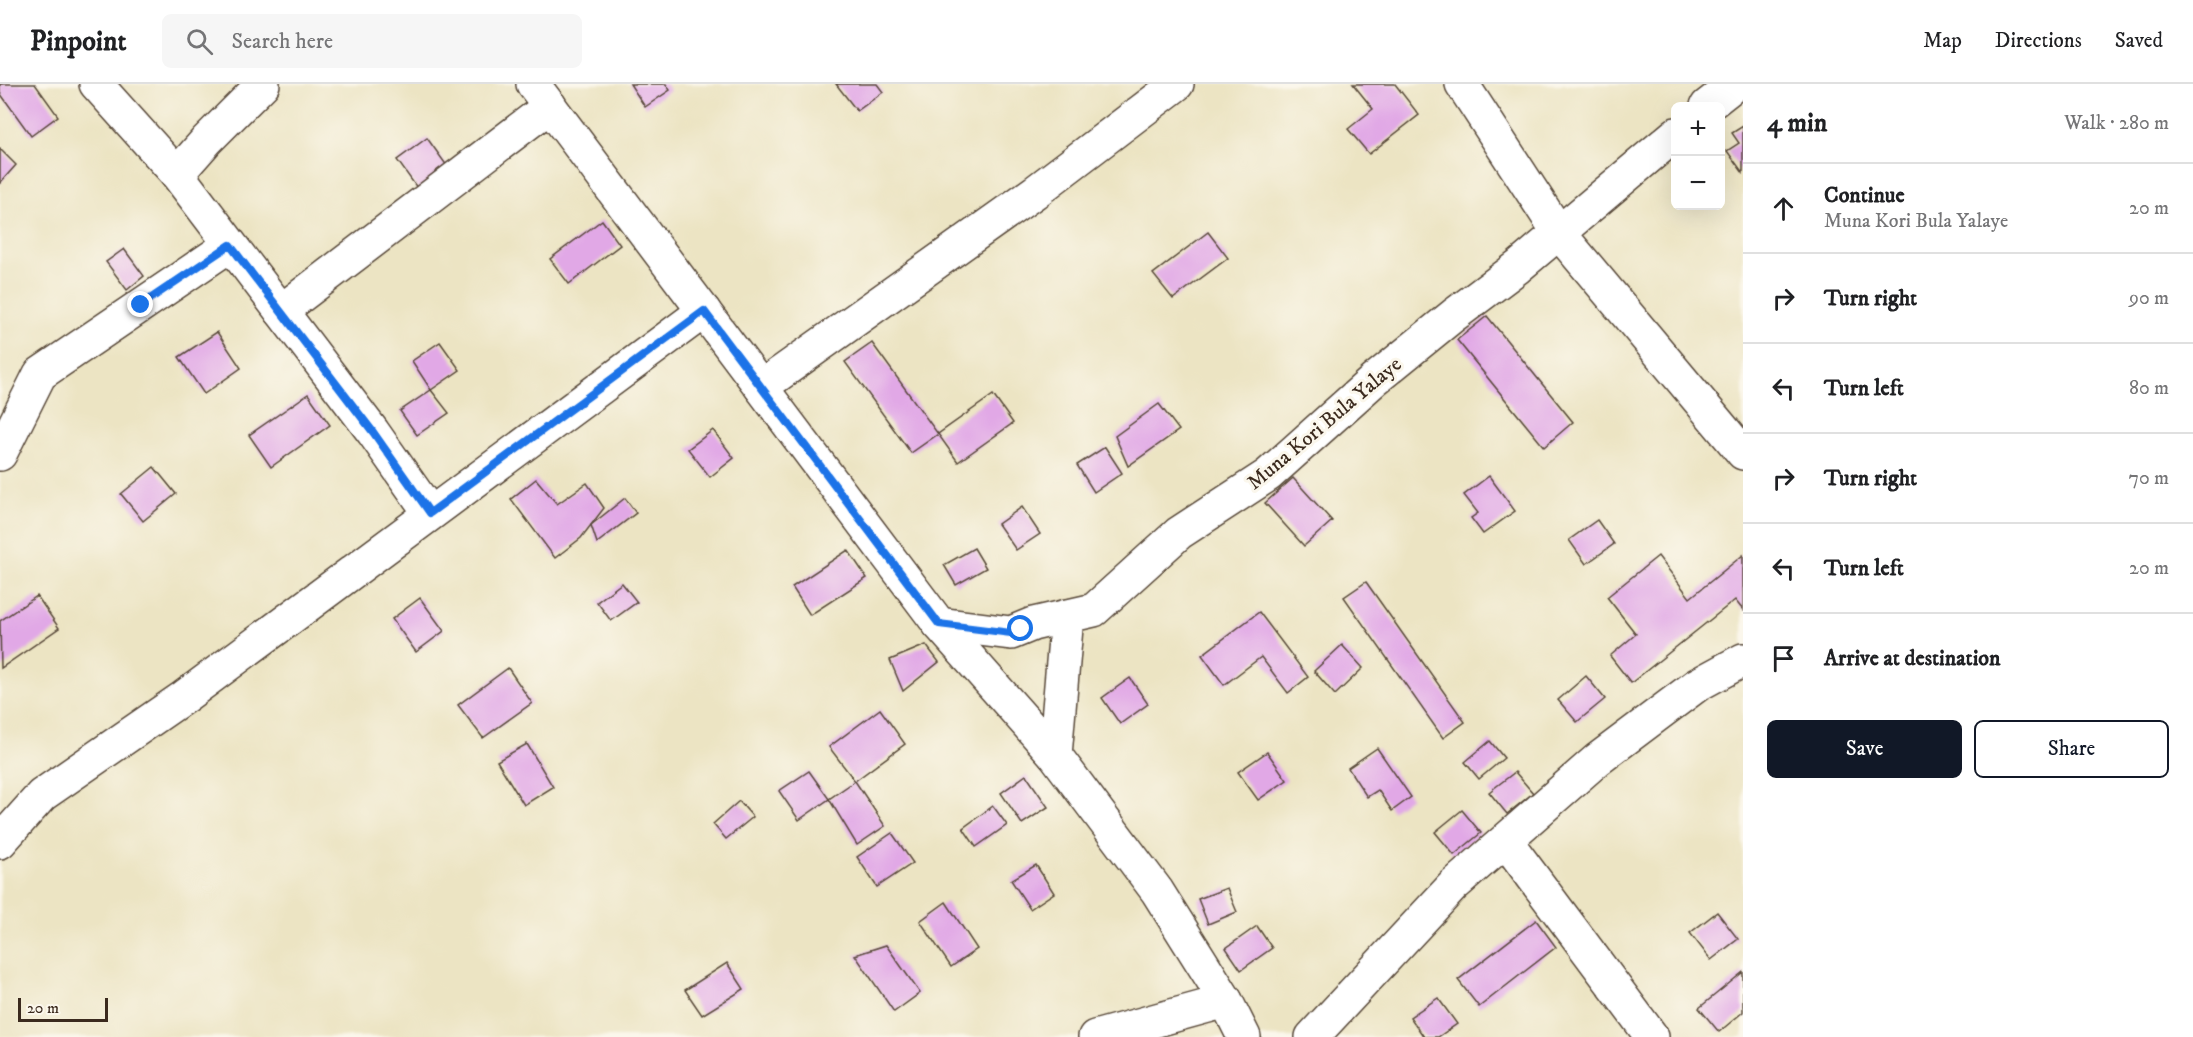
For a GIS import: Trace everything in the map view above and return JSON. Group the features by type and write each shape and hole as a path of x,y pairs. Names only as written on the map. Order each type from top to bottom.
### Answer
{"street":[{"path":"96,84 177,174 373,432 430,513"},
{"path":"177,174 263,84"},
{"path":"761,387 1035,192 1177,84"},
{"path":"1462,84 1558,234 1743,453"},
{"path":"1712,102 1735,84"},
{"path":"281,311 540,91 939,624 1055,755 1157,891 1226,1001 1244,1037"},
{"name":"Muna Kori Bula Yalaye","path":"939,624 1011,633 1033,624 1094,610 1179,533 1268,476 1374,380 1558,234 1671,138"},
{"path":"0,454 39,374 230,245"},
{"path":"0,842 42,795 184,697 704,311"},
{"path":"1055,755 1067,616"},
{"path":"1312,1037 1453,886 1597,760 1697,685 1743,660"},
{"path":"1506,841 1652,1037"},
{"path":"1095,1037 1226,1001"}],"building":[{"path":"0,84 35,84 58,116 31,136 0,93"},
{"path":"630,84 666,84 670,90 645,107"},
{"path":"836,84 877,84 883,92 857,111"},
{"path":"1353,84 1395,84 1419,115 1369,154 1348,129 1373,109"},
{"path":"1743,126 1743,173 1727,151 1739,143 1732,133"},
{"path":"427,138 450,170 420,192 397,160"},
{"path":"0,149 16,165 0,183"},
{"path":"602,220 620,245 569,284 550,259"},
{"path":"1208,232 1228,258 1173,299 1153,274"},
{"path":"124,249 144,276 127,290 106,262"},
{"path":"1487,316 1573,422 1544,447 1457,340"},
{"path":"217,332 241,368 204,394 179,357"},
{"path":"440,342 460,370 431,390 412,361"},
{"path":"872,343 938,434 911,453 845,362"},
{"path":"431,390 449,413 417,435 400,411"},
{"path":"308,394 330,425 271,467 249,435"},
{"path":"993,395 1013,423 958,462 938,434"},
{"path":"1159,404 1179,430 1128,466 1115,436"},
{"path":"713,430 734,458 710,477 688,449"},
{"path":"1105,447 1122,473 1094,492 1077,465"},
{"path":"154,467 176,494 143,521 121,494"},
{"path":"1489,476 1515,511 1483,534 1471,518 1478,513 1464,495"},
{"path":"1293,478 1332,521 1304,546 1265,503"},
{"path":"536,479 557,504 587,483 604,508 581,538 555,558 511,499"},
{"path":"625,498 636,513 597,543 591,525"},
{"path":"1022,507 1040,534 1016,550 998,524"},
{"path":"1597,520 1614,544 1586,564 1569,540"},
{"path":"974,548 986,568 956,585 944,565"},
{"path":"848,550 867,578 810,615 792,587"},
{"path":"1743,555 1743,610 1735,600 1631,683 1610,656 1636,634 1607,597 1658,556 1690,598"},
{"path":"1366,582 1465,722 1443,738 1344,597"},
{"path":"622,583 637,602 611,621 597,602"},
{"path":"37,596 59,628 1,668 0,621"},
{"path":"420,598 444,631 416,652 392,619"},
{"path":"1259,612 1308,677 1288,693 1261,657 1224,685 1202,655"},
{"path":"926,645 939,662 903,691 890,660"},
{"path":"1342,645 1363,668 1335,695 1314,671"},
{"path":"508,668 532,703 483,738 458,705"},
{"path":"1586,676 1605,699 1577,722 1558,700"},
{"path":"1130,678 1148,704 1120,724 1102,698"},
{"path":"880,709 905,744 855,781 829,747"},
{"path":"1490,741 1504,758 1479,779 1465,762"},
{"path":"527,744 553,787 524,805 497,761"},
{"path":"1377,748 1411,797 1392,811 1378,790 1367,797 1348,768"},
{"path":"1267,752 1287,780 1258,800 1238,772"},
{"path":"809,771 829,799 799,820 779,791"},
{"path":"1515,772 1533,793 1507,814 1489,792"},
{"path":"1026,775 1048,807 1022,824 1001,793"},
{"path":"855,781 885,826 857,845 829,799"},
{"path":"739,801 753,817 726,839 713,824"},
{"path":"993,806 1007,825 976,847 963,828"},
{"path":"1462,810 1481,833 1454,855 1435,832"},
{"path":"892,833 913,863 877,887 857,857"},
{"path":"1036,865 1054,893 1030,909 1011,880"},
{"path":"1227,888 1237,912 1208,924 1198,899"},
{"path":"946,902 977,949 951,967 920,921"},
{"path":"1717,912 1738,939 1711,960 1690,933"},
{"path":"1536,920 1556,947 1479,1007 1458,980"},
{"path":"1257,926 1272,948 1241,970 1226,948"},
{"path":"886,945 920,993 894,1012 855,955"},
{"path":"727,963 744,989 702,1015 685,990"},
{"path":"1743,972 1743,1012 1719,1032 1699,1008"},
{"path":"1438,998 1457,1024 1438,1037 1424,1037 1410,1017"}],"route":[{"path":"141,305 230,245 373,432 430,513 704,311 939,624 1011,633 1021,629"}]}
